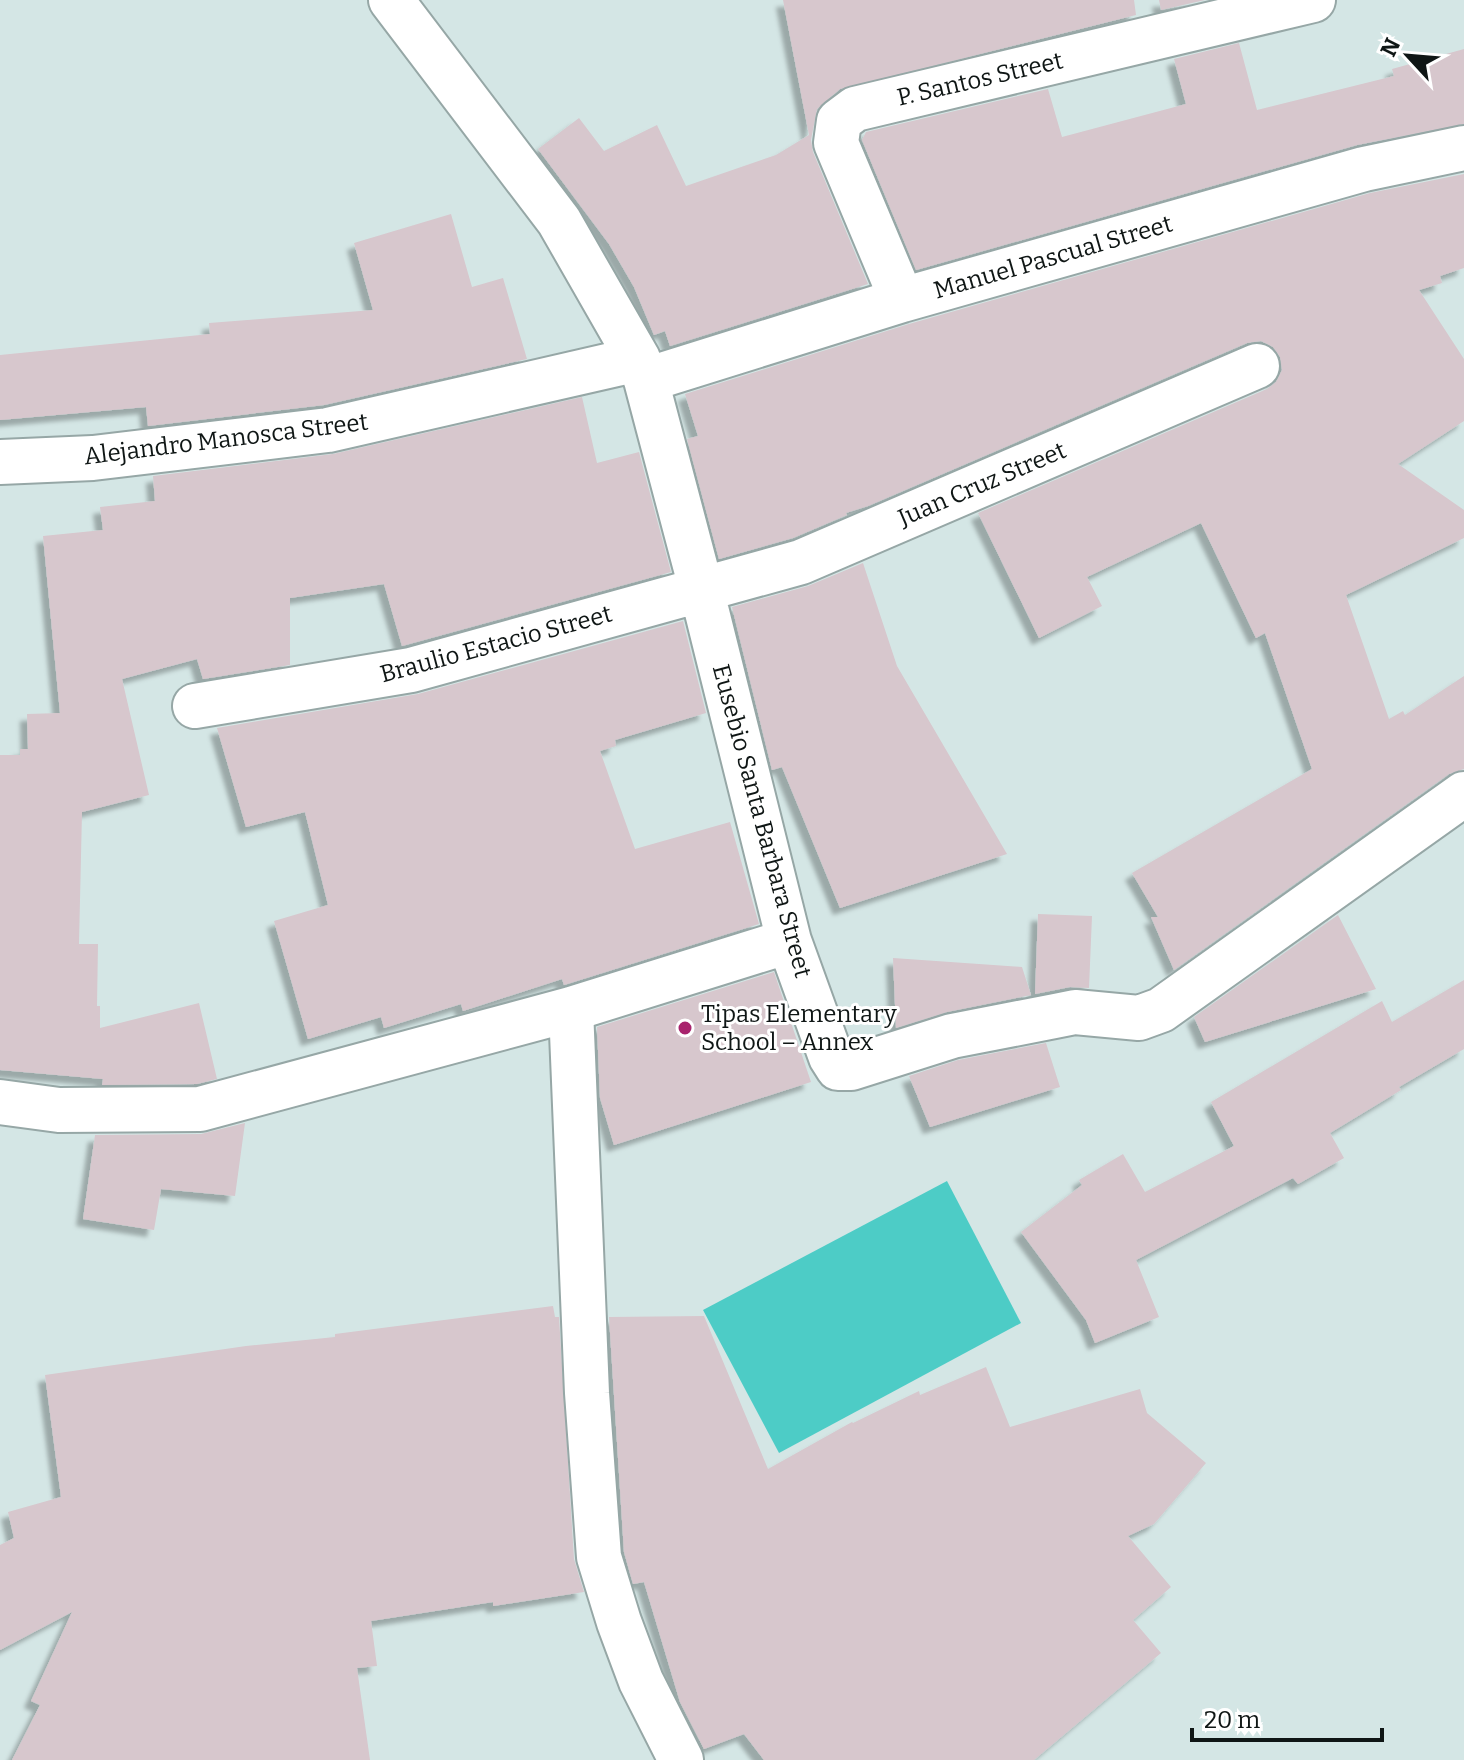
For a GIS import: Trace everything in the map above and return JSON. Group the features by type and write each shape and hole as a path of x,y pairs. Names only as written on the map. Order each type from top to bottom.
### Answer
{"street":[{"name":"Eusebio Santa Barbara Street","path":"391,0 559,221 642,370 701,588 789,941 831,1057 838,1068 851,1068 952,1036 1075,1012 1139,1018 1161,1010 1464,794"},
{"name":"P. Santos Street","path":"902,300 836,143 839,121 855,109 1313,0"},
{"name":"Manuel Pascual Street","path":"642,370 1364,169 1464,148"},
{"name":"Juan Cruz Street","path":"701,588 801,562 1257,366"},
{"name":"Alejandro Manosca Street","path":"0,462 93,458 328,430 642,370"},
{"name":"Braulio Estacio Street","path":"195,706 411,670 701,588"},
{"path":"0,1102 59,1110 200,1109 571,1009 789,941"},
{"path":"571,1009 587,1393 599,1557 641,1681 681,1760"}],"shaded area":[{"path":"947,1181 1021,1323 779,1453 703,1310"}],"building":[{"path":"783,0 1134,0 1136,15 840,89 817,109 811,140 813,152 868,284 670,346 665,331 654,335 634,287 609,244 538,149 579,118 604,151 657,125 686,186 776,155 809,135"},
{"path":"1159,0 1205,0 1161,10"},
{"path":"1239,43 1257,110 1394,76 1392,69 1464,49 1464,124 1357,145 916,270 862,140 866,132 1048,89 1062,137 1186,104 1174,59"},
{"path":"1464,174 1464,268 1440,276 1442,283 1419,290 1464,359 1464,421 1398,464 1464,510 1464,538 1346,595 1389,719 1403,711 1405,715 1464,676 1464,769 1449,774 1174,970 1151,917 1158,917 1132,873 1312,769 1265,633 1256,638 1201,523 1087,577 1102,606 1039,638 978,513 1267,389 1276,382 1282,370 1280,357 1273,347 1261,341 1247,343 793,538 719,559 687,439 698,436 685,394 909,324 1370,193"},
{"path":"451,214 472,287 503,278 527,359 324,405 148,426 146,407 0,420 0,355 210,334 209,323 373,310 354,243"},
{"path":"582,397 597,463 639,452 671,572 402,646 384,584 290,598 290,665 203,679 197,659 122,679 149,795 82,812 79,944 98,944 97,1006 100,1006 100,1028 199,1003 217,1079 197,1084 102,1085 103,1079 0,1070 0,755 20,755 20,749 28,749 27,714 60,713 43,536 103,530 100,507 155,501 153,476 333,454"},
{"path":"863,563 897,666 1007,854 840,908 782,767 772,770 732,607 808,586"},
{"path":"683,621 706,713 615,740 616,746 600,751 635,849 730,822 759,924 564,985 562,979 463,1011 461,1004 384,1028 381,1017 308,1039 274,921 328,905 305,812 246,827 217,728 418,694"},
{"path":"1038,914 1092,916 1089,988 1070,987 1035,994"},
{"path":"1338,915 1376,989 1205,1042 1194,1017"},
{"path":"893,958 1022,967 1031,995 947,1012 896,1028"},
{"path":"774,972 811,1082 614,1145 600,1098 597,1027"},
{"path":"1464,980 1464,1049 1330,1133 1344,1158 1298,1184 1293,1178 1136,1260 1159,1317 1095,1343 1086,1320 1021,1232 1082,1185 1079,1180 1123,1154 1145,1192 1234,1146 1211,1102 1382,1001 1392,1022"},
{"path":"1046,1043 1060,1087 930,1127 909,1076 958,1060"},
{"path":"245,1123 235,1196 161,1189 154,1230 83,1219 95,1135 201,1134"},
{"path":"553,1306 555,1317 559,1317 574,1559 584,1592 371,1621 377,1666 357,1668 370,1760 12,1760 40,1705 31,1701 72,1612 0,1650 0,1545 14,1538 8,1512 61,1497 45,1375"},
{"path":"704,1316 768,1469 852,1422 919,1391 920,1395 986,1367 1010,1427 1140,1389 1147,1413 1206,1463 1154,1524 1128,1536 1171,1587 1133,1620 1161,1653 1034,1760 764,1760 744,1734 704,1749 680,1702 644,1582 633,1584 624,1552 609,1317"}],"place":[{"name":"Tipas Elementary School – Annex","path":"685,1028"}]}
